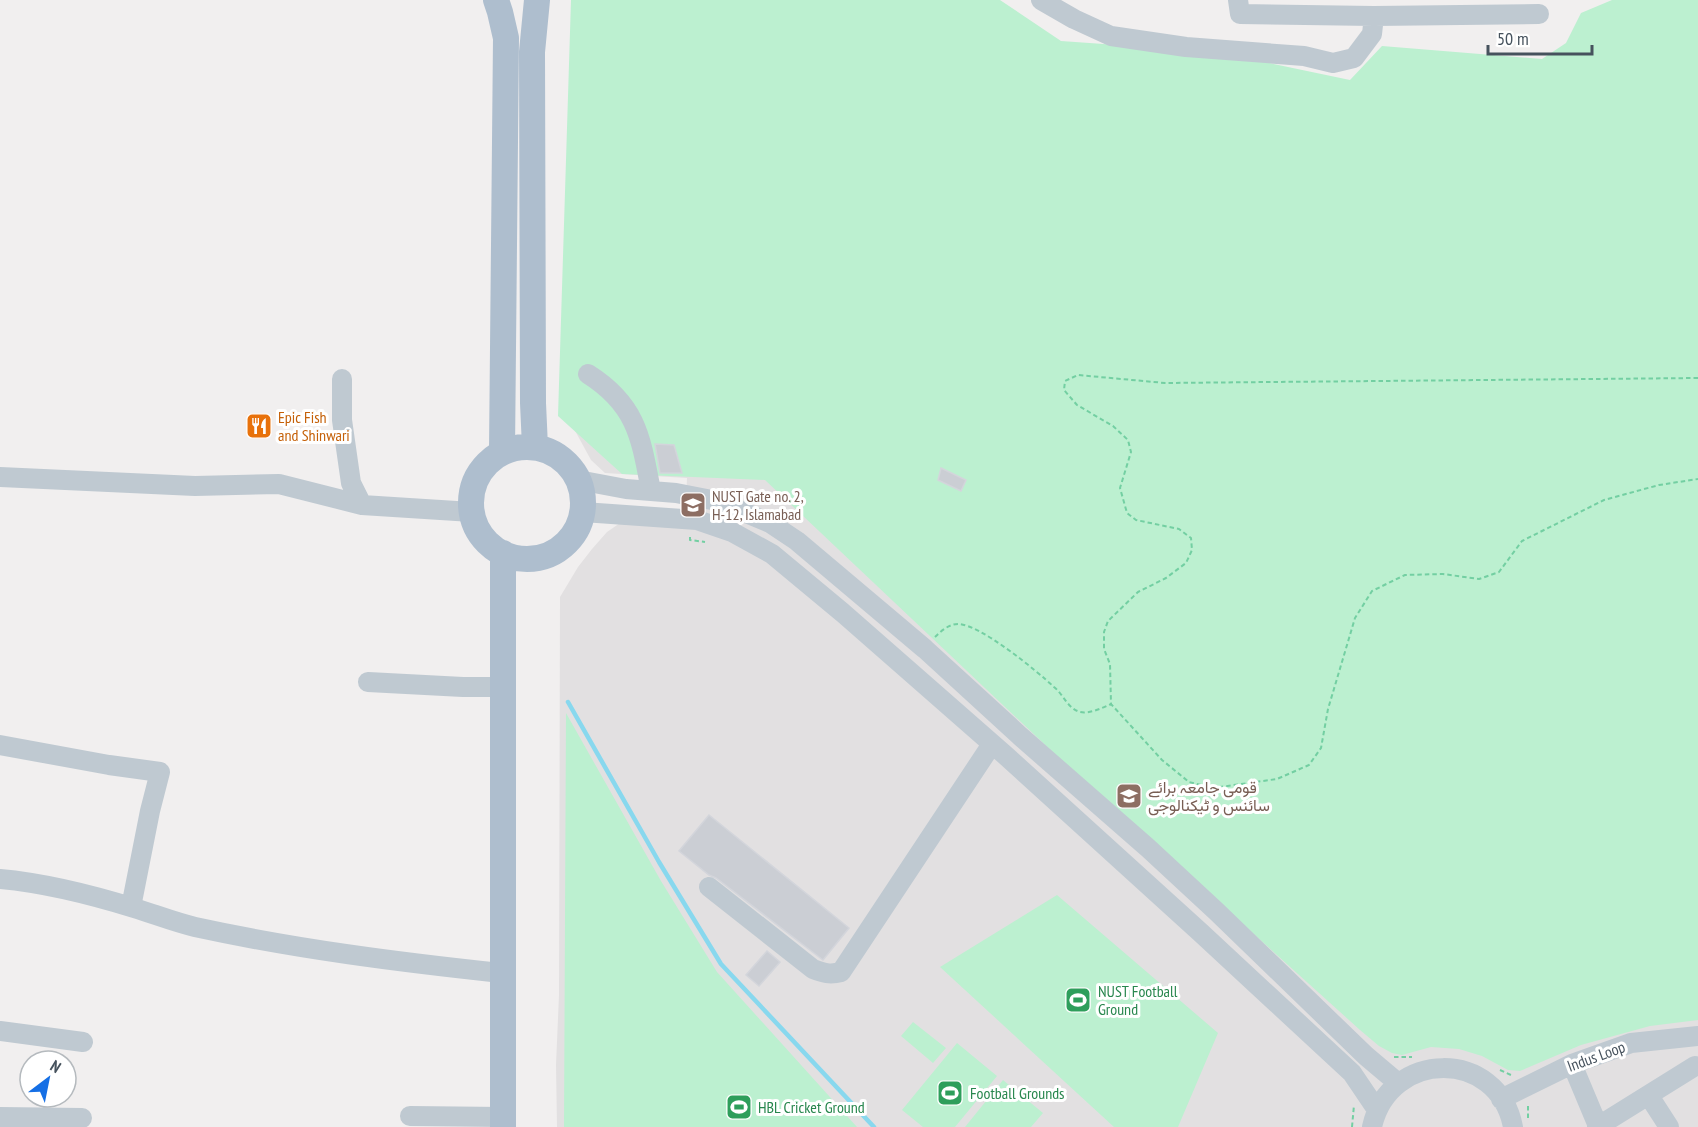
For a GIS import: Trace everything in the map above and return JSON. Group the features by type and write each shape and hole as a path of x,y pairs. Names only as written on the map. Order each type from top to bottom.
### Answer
{"main road":[{"path":"496,0 506,38 502,453"},
{"path":"536,447 533,403 532,52 537,0"},
{"path":"518,447 536,447 553,453 568,464 578,480 583,496 583,512 579,525 572,537 550,554 537,558 520,558 503,553 488,543 477,529 472,512 471,494 477,477 487,463 502,453 518,447"},
{"path":"503,553 501,973 503,1122"}],"street":[{"path":"1041,0 1074,19 1111,36 1186,47 1304,56 1334,63 1354,58 1372,34 1374,16"},
{"path":"1238,0 1240,14 1374,16 1539,14"},
{"path":"588,374 605,385 618,398 632,418 643,453 651,491"},
{"path":"342,379 342,420 351,483 362,505"},
{"path":"0,477 195,486 279,484 362,505 472,512"},
{"path":"578,480 717,501 770,523 797,541 925,649 1216,911 1366,1056 1398,1083"},
{"path":"583,512 690,519 732,532 772,554 999,750 1352,1073 1374,1119"},
{"path":"368,681 502,687"},
{"path":"709,887 813,969 824,974 842,972 999,750 1020,736"},
{"path":"0,745 160,772 131,907"},
{"path":"0,879 24,881 131,907 191,926 276,944 501,973"},
{"path":"0,1031 83,1042"},
{"name":"Indus Loop","path":"1501,1099 1572,1064 1631,1043 1698,1036"},
{"path":"1572,1064 1598,1127 1696,1069 1676,1038"},
{"path":"1374,1119 1387,1094 1398,1083 1411,1074 1441,1067 1456,1069 1482,1079 1501,1099 1509,1113 1513,1127"},
{"path":"1649,1096 1669,1127"},
{"path":"410,1116 503,1122"},
{"path":"0,1117 82,1118"}],"path":[{"path":"1698,378 1165,383 1078,375 1065,381 1064,390 1077,405 1113,426 1128,440 1131,452 1120,488 1127,513 1136,520 1179,529 1191,538 1192,550 1186,563 1166,578 1138,592 1108,621 1104,632 1104,649 1110,664 1111,704 1162,760 1190,782 1213,788 1242,786 1277,779 1309,765 1321,748 1328,709 1355,618 1372,591 1405,575 1443,574 1479,579 1499,572 1522,541 1604,500 1659,485 1698,479"},
{"path":"690,519 690,540 706,542"},
{"path":"925,649 948,626 960,624 1000,644 1057,689 1064,701 1074,710 1084,713 1111,704"},
{"path":"1391,1057 1415,1056"},
{"path":"1498,1069 1505,1074 1517,1075"},
{"path":"1352,1127 1355,1097"}],"shaded area":[{"name":"قومی جامعہ برائے سائنس و ٹیکنالوجی","path":"1698,363 1698,1127 557,1127 560,597 592,549 607,532 623,521 685,525 687,478 605,473 591,460 573,427"}],"green space":[{"path":"571,0 1000,0 1061,41 1217,52 1350,80 1382,46 1542,59 1566,43 1581,13 1612,0 1698,0 1698,1020 1650,1026 1581,1045 1520,1071 1508,1070 1482,1056 1459,1049 1431,1047 1402,1055 1392,1053 1379,1046 1360,1030 1059,758 765,480 622,474 558,416"},
{"path":"566,713 661,881 717,972 857,1127 564,1127"},
{"name":"NUST Football Ground","path":"1057,895 1218,1033 1178,1127 1114,1127 940,967"},
{"path":"913,1022 946,1048 933,1063 901,1036"},
{"name":"Football Grounds","path":"957,1043 997,1076 955,1127 923,1127 902,1110"},
{"name":"Football Grounds","path":"1003,1080 1043,1113 1031,1127 965,1127"}],"building":[{"path":"655,444 674,445 682,473 660,473"},
{"path":"941,468 966,480 961,491 938,480"},
{"path":"709,815 849,928 823,960 679,851"},
{"path":"767,951 780,962 759,986 746,975"}],"waterway":[{"path":"568,702 659,862 721,964 874,1127"}],"place":[{"name":"Epic Fish and Shinwari","path":"259,426"},
{"name":"NUST Gate no. 2, H-12, Islamabad","path":"693,505"},
{"name":"قومی جامعہ برائے سائنس و ٹیکنالوجی","path":"1129,796"},
{"name":"NUST Football Ground","path":"1078,1000"},
{"name":"Football Grounds","path":"950,1093"},
{"name":"HBL Cricket Ground","path":"739,1107"}]}
